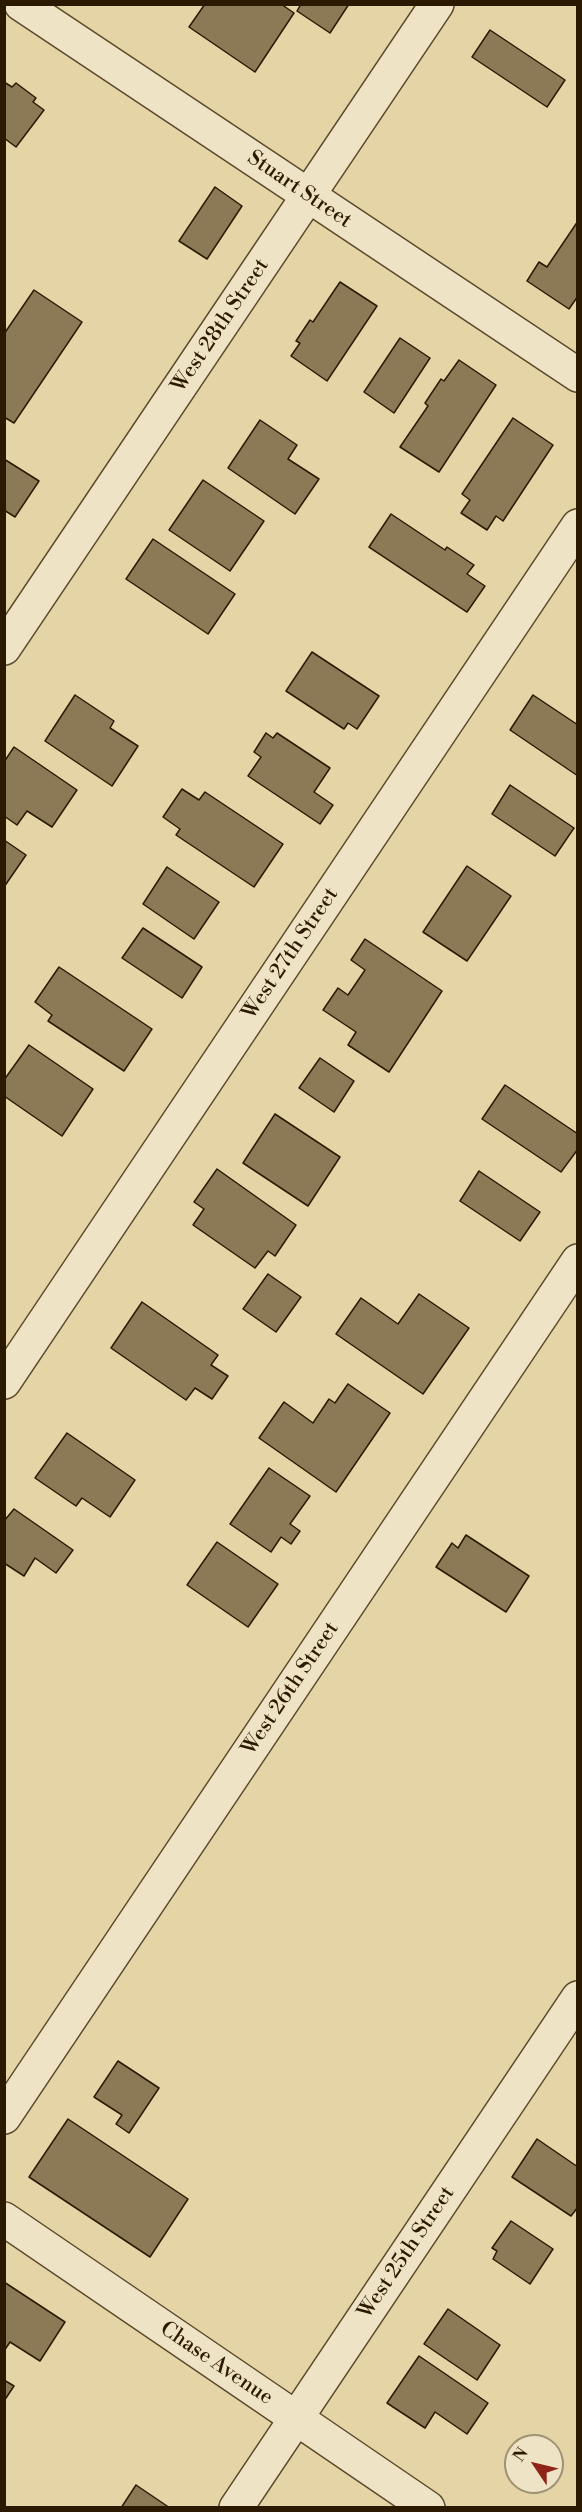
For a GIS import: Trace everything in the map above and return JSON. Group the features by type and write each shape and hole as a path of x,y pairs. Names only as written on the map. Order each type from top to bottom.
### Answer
{"street":[{"name":"Stuart Street","path":"21,4 578,375"},
{"name":"West 28th Street","path":"4,648 436,4"},
{"name":"West 27th Street","path":"4,1382 578,526"},
{"name":"West 26th Street","path":"4,2117 578,1261"},
{"name":"West 25th Street","path":"236,2508 578,1998"},
{"name":"Chase Avenue","path":"4,2219 428,2508"}],"building":[{"path":"205,4 281,4 294,13 255,72 189,27"},
{"path":"301,4 349,4 330,33 297,11"},
{"path":"490,30 565,80 547,107 472,57"},
{"path":"4,82 12,87 16,83 36,98 33,102 44,110 16,147 4,138"},
{"path":"215,187 242,206 207,259 179,241"},
{"path":"578,221 578,296 569,309 527,281 539,262 547,267"},
{"path":"340,282 377,306 327,381 291,356 300,343 296,341 310,320 313,322"},
{"path":"34,290 82,322 14,423 4,417 4,334"},
{"path":"400,338 430,358 394,413 364,392"},
{"path":"459,360 496,385 439,472 400,447 428,406 425,403 441,379 444,381"},
{"path":"513,418 553,445 503,521 496,516 487,530 461,513 470,500 462,494"},
{"path":"260,420 297,445 288,459 319,479 295,514 228,468"},
{"path":"4,459 39,481 15,517 4,510"},
{"path":"203,480 264,521 230,571 169,530"},
{"path":"391,514 445,550 447,547 474,565 467,574 485,586 467,612 369,547"},
{"path":"153,539 235,594 208,634 126,579"},
{"path":"312,652 379,696 357,729 348,723 344,729 286,691"},
{"path":"75,695 114,721 110,728 138,746 112,786 45,741"},
{"path":"533,695 578,725 578,776 510,730"},
{"path":"266,733 273,738 277,733 330,768 314,792 333,805 320,824 248,776 261,757 254,752"},
{"path":"14,747 77,790 52,827 27,811 17,825 4,816 4,762"},
{"path":"510,785 574,828 555,856 492,814"},
{"path":"182,789 199,800 205,792 283,844 254,887 176,835 180,829 163,817"},
{"path":"4,840 26,855 4,887"},
{"path":"467,866 511,896 467,961 423,932"},
{"path":"167,867 219,902 194,939 143,904"},
{"path":"143,928 202,967 182,998 122,958"},
{"path":"365,939 442,991 389,1072 348,1045 356,1032 323,1010 338,988 348,995 365,970 351,960"},
{"path":"59,967 152,1029 124,1071 48,1021 52,1015 35,1002"},
{"path":"29,1045 93,1089 62,1136 4,1096 4,1080"},
{"path":"320,1058 354,1081 334,1112 299,1088"},
{"path":"505,1085 578,1134 578,1149 561,1172 482,1119"},
{"path":"275,1114 340,1157 308,1206 243,1163"},
{"path":"217,1169 296,1225 275,1256 268,1251 255,1268 193,1225 204,1209 194,1202"},
{"path":"479,1171 540,1212 520,1241 460,1201"},
{"path":"268,1274 301,1297 276,1332 243,1309"},
{"path":"419,1294 469,1328 423,1394 336,1334 361,1298 398,1324"},
{"path":"142,1302 218,1355 211,1365 228,1376 212,1399 195,1388 186,1400 111,1348"},
{"path":"348,1384 390,1413 336,1492 259,1438 284,1402 313,1423 329,1399 335,1403"},
{"path":"67,1433 135,1480 110,1517 82,1498 76,1506 35,1478"},
{"path":"269,1468 310,1496 290,1524 300,1531 291,1544 281,1537 271,1552 230,1524"},
{"path":"14,1509 73,1550 56,1573 35,1558 24,1576 4,1563 4,1521"},
{"path":"466,1535 529,1576 506,1612 436,1567 452,1543 458,1548"},
{"path":"217,1542 278,1584 248,1627 187,1585"},
{"path":"118,2061 159,2088 129,2133 116,2124 122,2115 94,2097"},
{"path":"68,2119 188,2199 150,2257 29,2177"},
{"path":"537,2139 578,2167 578,2207 571,2216 512,2177"},
{"path":"511,2221 553,2249 530,2284 493,2259 497,2251 492,2248"},
{"path":"4,2282 65,2322 40,2361 10,2342 4,2351"},
{"path":"448,2309 500,2345 477,2380 424,2344"},
{"path":"419,2356 488,2403 467,2434 435,2412 425,2428 387,2403"},
{"path":"4,2380 14,2386 4,2401"},
{"path":"136,2485 170,2508 121,2508"}]}
